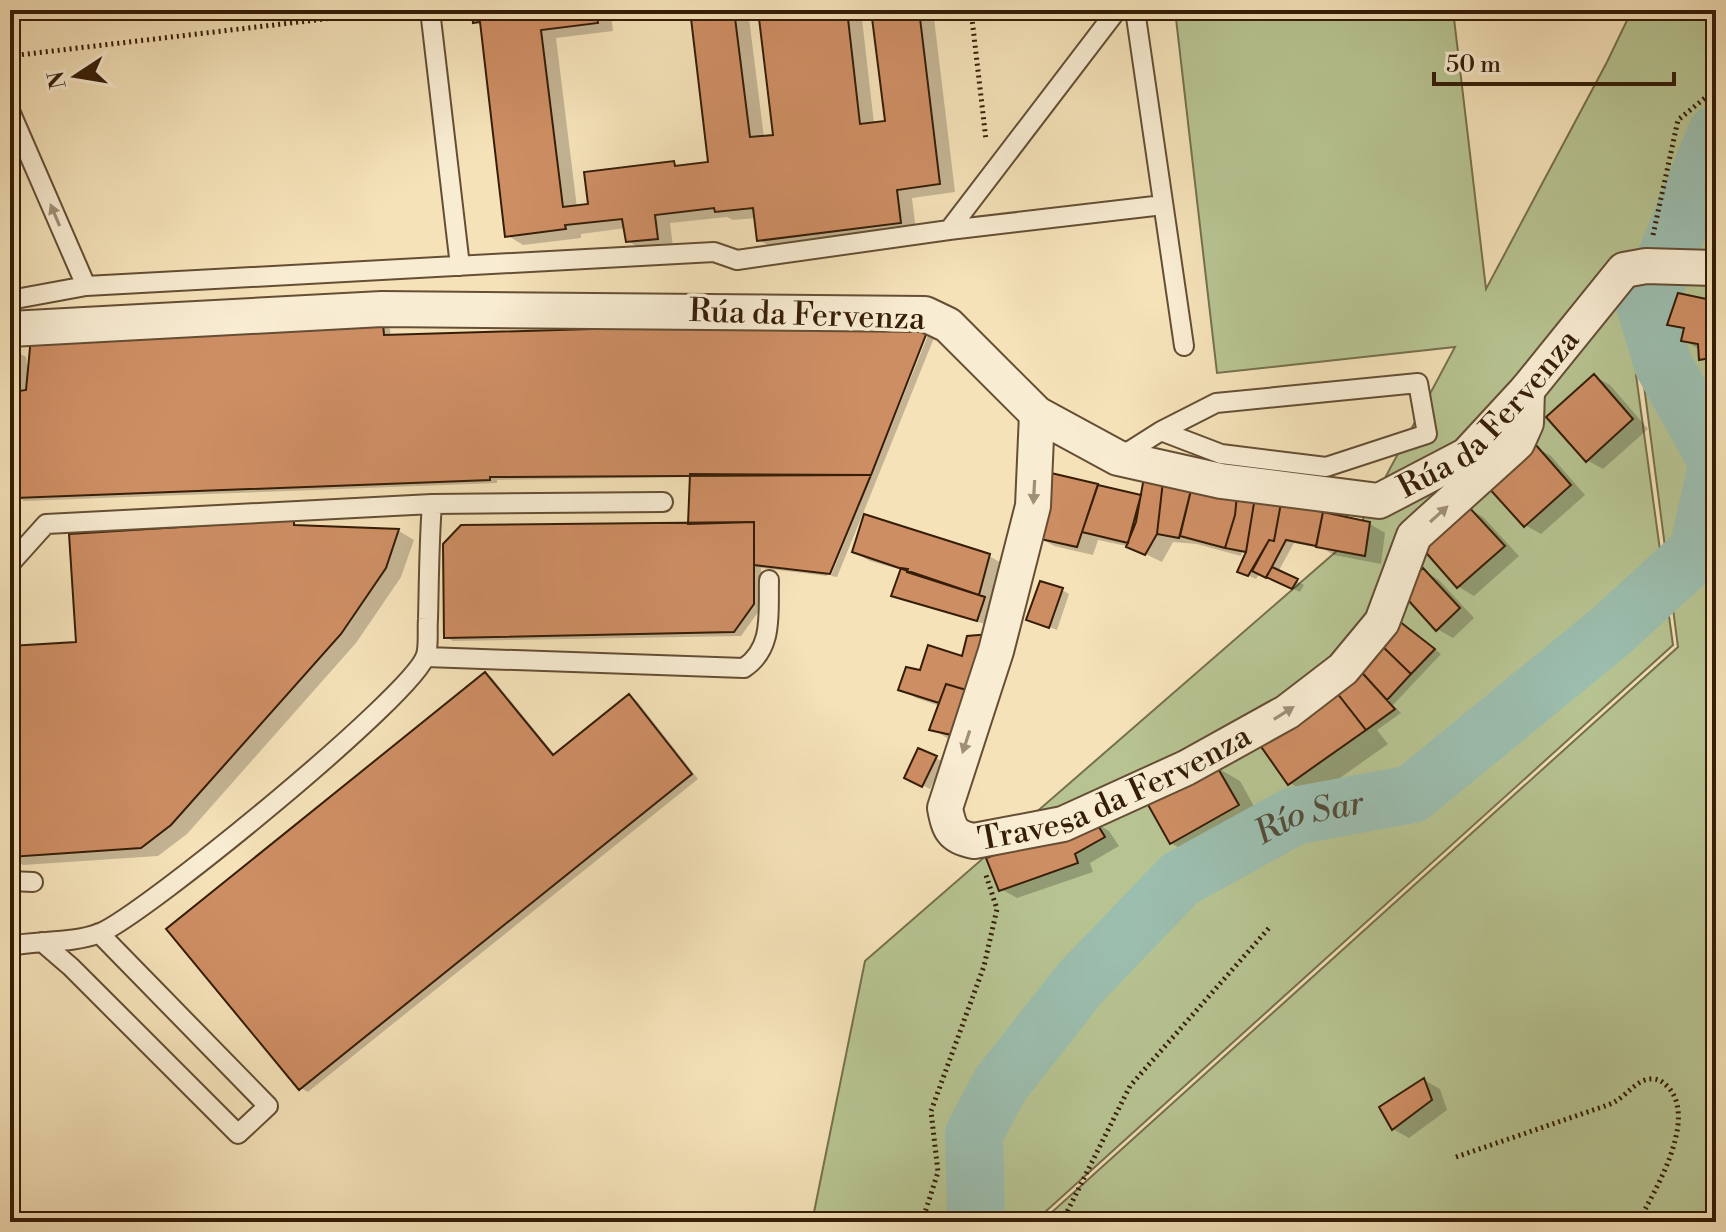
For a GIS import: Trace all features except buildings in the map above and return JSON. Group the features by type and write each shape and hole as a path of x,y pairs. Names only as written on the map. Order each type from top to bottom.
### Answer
{"street":[{"path":"1646,266 1705,266"},
{"name":"Rúa da Fervenza","path":"11,304 925,314 948,325 1037,414 1118,458 1221,481 1379,501 1467,455 1527,390 1624,270 1646,266"},
{"name":"Travesa da Fervenza","path":"1037,414 1033,506 996,651 945,808 949,826 959,838 974,841 1063,824 1173,774 1287,712 1343,669 1382,622 1414,536 1517,443 1526,423 1527,390"}],"lane":[{"path":"430,10 460,266"},
{"path":"949,230 1117,10"},
{"path":"1135,10 1184,346"},
{"path":"10,111 86,286"},
{"path":"11,304 86,286 714,252 737,260 949,230 1163,205"},
{"path":"1118,458 1161,431 1216,403 1418,383 1427,434 1326,467 1221,454 1161,431"},
{"path":"10,564 46,524 432,504 663,502"},
{"path":"10,946 76,939 99,933 121,922 205,858 359,731 406,686 426,657 432,504"},
{"path":"426,657 744,668 755,661 764,648 769,580"},
{"path":"10,881 33,882"},
{"path":"42,942 71,967 238,1134 268,1106 99,933"}],"path":[{"path":"10,56 401,10"},
{"path":"971,10 990,176"},
{"path":"1646,266 1678,120 1716,89"},
{"path":"922,1222 938,1172 931,1111 984,966 997,909 974,841"},
{"path":"1062,1222 1130,1086 1269,928"},
{"path":"1456,1157 1599,1108 1618,1100 1640,1082 1651,1078 1663,1081 1675,1095 1677,1116 1674,1147 1663,1176 1638,1222"}],"green space":[{"path":"1175,10 1453,10 1486,289 1632,10 1716,10 1716,1222 1041,1222 1678,647 1642,370 1636,375 1673,645 1034,1222 812,1222 865,961 1354,536 1455,347 1217,373"}],"waterway":[{"name":"Río Sar","path":"1716,134 1646,308 1663,364 1716,459"},
{"name":"Río Sar","path":"976,1222 974,1134 1000,1085 1081,982 1180,879 1294,816 1412,794 1612,630 1698,551 1716,471"}]}
